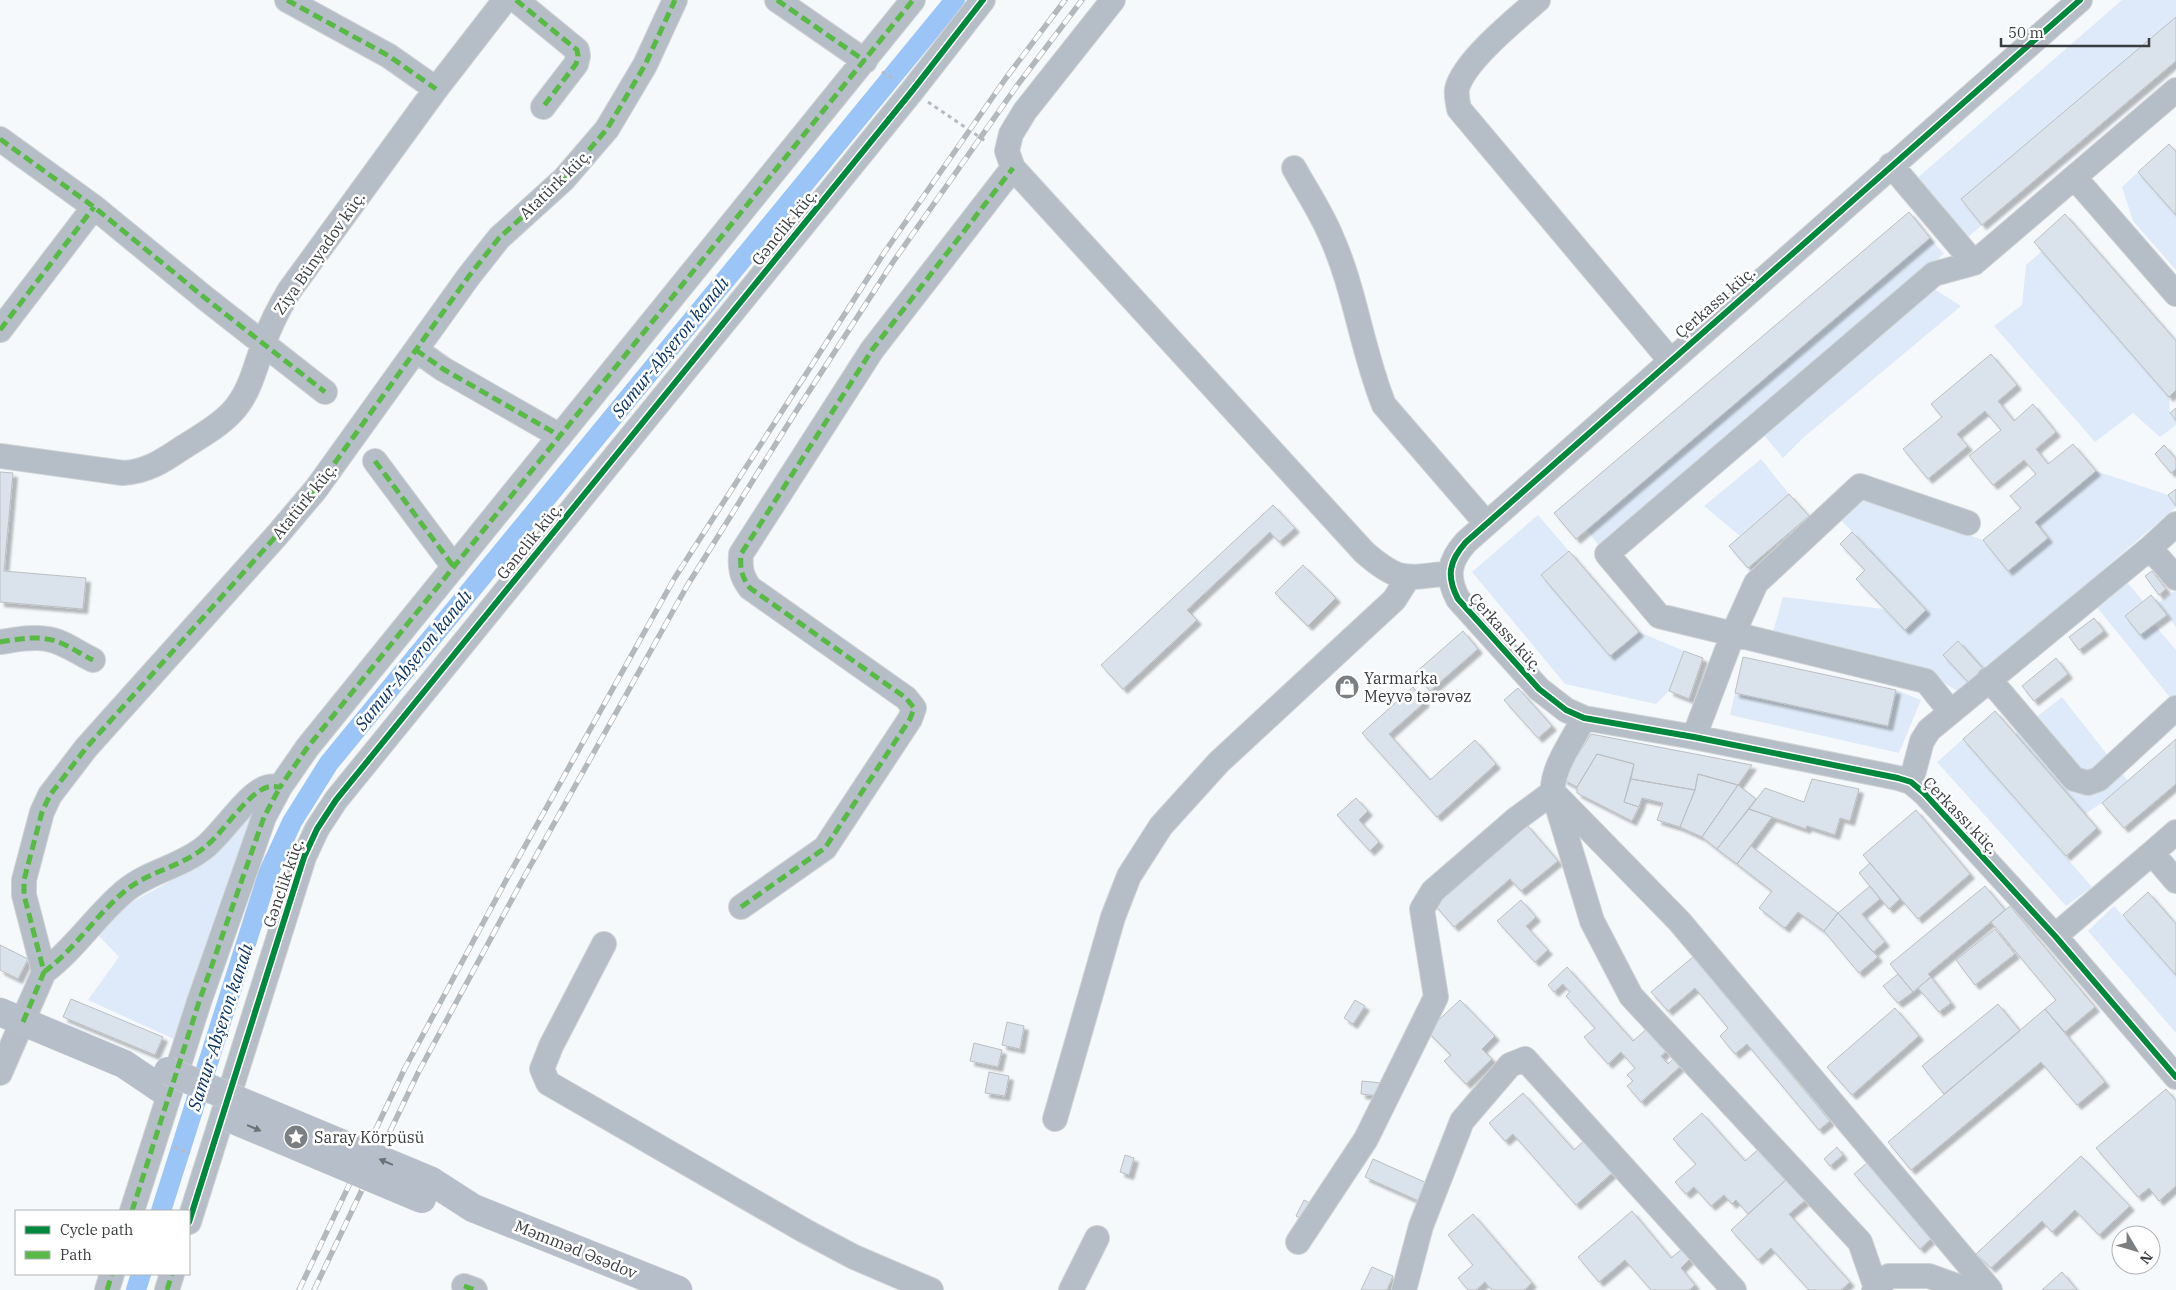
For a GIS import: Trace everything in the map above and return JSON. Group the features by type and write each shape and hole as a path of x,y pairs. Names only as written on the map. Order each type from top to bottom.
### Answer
{"main road":[{"name":"Məmməd Əsədov","path":"12,1017 426,1190 678,1290"}],"street":[{"path":"287,0 389,56 436,90"},
{"name":"Ziya Bünyadov küç.","path":"0,456 123,473 146,470 221,423 233,411 250,382 278,309 289,291 504,0"},
{"path":"516,0 576,50 578,56 576,64 542,107"},
{"name":"Atatürk küç.","path":"44,972 24,896 24,880 37,830 50,795 86,748 310,496 468,276 499,238 564,179 607,129 645,65 675,0"},
{"path":"777,0 865,61"},
{"path":"132,1210 199,1002 264,817 280,787 307,748 914,0"},
{"name":"Gənclik küç.","path":"190,1219 304,857 317,829 348,785 912,91 983,0"},
{"path":"741,906 826,848 910,719 914,708 906,698 750,588 743,579 740,568 741,554 872,350 1010,160 1011,134 1025,111 1113,0"},
{"path":"1538,0 1484,49 1465,74 1457,90 1459,109 1670,360"},
{"name":"Çerkassı küç.","path":"2080,0 1486,524 1461,548 1450,573 1450,582 1458,599 1539,689 1566,710 1584,718 1694,737 1910,782 1924,793 2055,936 2176,1077"},
{"path":"1950,711 1926,681 1659,616 1608,554 1934,274 1974,262 2075,178 2176,90"},
{"path":"0,139 94,207 325,392"},
{"path":"1010,160 1364,552 1394,575 1408,578 1450,573"},
{"path":"1891,165 1974,262"},
{"path":"1294,168 1331,236 1358,317 1376,386 1384,405 1486,524"},
{"path":"2075,178 2176,294"},
{"path":"0,330 94,207"},
{"path":"416,350 443,369 560,436"},
{"path":"375,461 454,568"},
{"path":"1694,737 1733,634 1756,583 1860,486 1968,523"},
{"path":"1910,782 1929,730 2150,548 2176,524"},
{"path":"2150,548 2176,578"},
{"path":"1056,1119 1113,917 1129,876 1161,826 1219,762 1394,600 1408,578"},
{"path":"0,642 30,638 46,639 58,642 92,660"},
{"path":"1989,679 2074,779 2088,783 2099,779 2176,708"},
{"path":"1584,718 1556,771 1552,782 1553,792 1592,921 1631,996 1860,1242 1875,1289 1889,1276 1929,1276 1968,1290"},
{"path":"2,1063 12,1017 44,972 61,959 125,891 147,878 185,861 207,846 256,794 268,787 280,787"},
{"path":"1298,1242 1366,1139 1436,997 1422,908 1433,891 1515,820 1553,792"},
{"path":"1553,792 1679,921 1990,1290"},
{"path":"2055,936 2176,832"},
{"path":"2152,853 2176,881"},
{"path":"604,944 542,1069 548,1083 838,1248 932,1290"},
{"path":"1404,1290 1421,1226 1462,1121 1510,1065 1524,1058 1734,1290"},
{"path":"1071,1290 1097,1238"},
{"path":"107,1290 112,1275"},
{"path":"167,1290 172,1275"}],"path":[{"path":"865,61 977,135 1010,160"},
{"path":"155,1140 209,1160"}],"shaded area":[{"path":"2122,0 2176,0 2176,17 1964,203 1982,225 1967,238 1915,180"},
{"path":"2138,172 2176,215 2176,270 2133,221 2122,187"},
{"path":"1930,238 1944,254 1599,546 1587,530"},
{"path":"2042,251 2169,397 2170,413 2176,420 2176,425 2160,437 2133,413 2095,442 1994,326 2022,305 2026,265"},
{"path":"1933,288 1961,306 1804,437 1783,458 1763,434"},
{"path":"1761,459 1789,494 1740,536 1704,506"},
{"path":"2096,471 2168,495 2176,507 1985,671 1958,641 1943,655 1970,684 1960,693 1927,672 1773,632 1783,597 1884,609 1905,630 1926,611 1840,519 1861,498 1983,540 2008,571 2048,538 2035,522"},
{"path":"1538,515 1569,551 1541,575 1610,656 1639,632 1684,651 1669,691 1656,704 1565,684 1472,572"},
{"path":"2126,581 2143,601 2125,616 2140,635 2154,624 2176,650 2176,698 2172,700 2096,606"},
{"path":"2176,590 2176,627 2158,603"},
{"path":"1896,690 1921,700 1899,753 1730,715 1735,693 1887,726"},
{"path":"2062,697 2128,781 2102,803 2085,814 2015,734"},
{"path":"1963,739 2092,887 2066,906 1937,762"},
{"path":"246,815 256,822 176,1040 88,1000 119,957 98,935 123,907 194,868"},
{"path":"2114,906 2176,975 2176,1033 2088,931"}],"building":[{"path":"2176,17 2176,61 1982,225 1961,199"},
{"path":"2169,144 2176,152 2176,215 2138,172"},
{"path":"1909,212 1930,238 1576,539 1554,513"},
{"path":"2065,214 2176,341 2176,390 2169,397 2034,242"},
{"path":"1991,354 2017,385 1998,401 2014,421 2033,404 2056,432 2036,449 2048,464 2073,444 2096,471 2035,522 2048,538 2008,571 1983,540 2021,508 2010,496 2036,474 2024,460 1993,485 1969,456 2001,430 1985,411 1957,434 1968,446 1928,479 1903,449 1942,417 1931,404"},
{"path":"2176,408 2176,420 2170,413"},
{"path":"2164,445 2176,459 2176,469 2171,473 2155,454"},
{"path":"0,472 13,473 4,571 86,578 83,609 0,602"},
{"path":"2176,489 2176,506 2168,495"},
{"path":"1789,494 1809,516 1748,568 1729,546"},
{"path":"1273,505 1295,528 1279,542 1270,532 1187,610 1197,620 1123,689 1101,665"},
{"path":"1852,532 1926,610 1905,630 1856,579 1865,570 1840,544"},
{"path":"1569,551 1639,632 1610,656 1541,575"},
{"path":"1303,565 1336,598 1308,626 1275,593"},
{"path":"2152,571 2166,589 2159,595 2145,576"},
{"path":"2151,595 2167,615 2140,635 2125,616"},
{"path":"2094,618 2104,631 2079,650 2069,637"},
{"path":"1463,631 1478,649 1430,691 1415,673"},
{"path":"1958,641 1985,671 1970,684 1943,655"},
{"path":"1684,651 1703,658 1689,699 1669,691"},
{"path":"1743,657 1896,690 1888,726 1735,693"},
{"path":"2056,658 2068,674 2034,701 2022,686"},
{"path":"1413,687 1425,702 1389,734 1430,780 1475,740 1496,764 1437,817 1362,733"},
{"path":"1518,688 1552,726 1538,738 1504,700"},
{"path":"1995,711 2097,828 2066,856 1963,739"},
{"path":"1591,734 1752,765 1738,785 1698,774 1695,790 1631,779 1634,764 1597,754 1577,787 1562,779"},
{"path":"2176,739 2176,784 2124,828 2102,803"},
{"path":"1597,754 1634,764 1624,802 1639,807 1632,821 1577,793 1577,787"},
{"path":"1698,774 1738,785 1702,837 1680,827 1695,790"},
{"path":"1631,779 1695,790 1680,827 1657,820 1663,803 1642,798 1639,807 1624,802"},
{"path":"1812,779 1859,789 1850,821 1840,818 1835,835 1807,826 1806,829 1749,809 1765,788 1804,802"},
{"path":"1738,785 1756,799 1717,849 1702,837"},
{"path":"1356,798 1368,811 1359,820 1379,842 1370,851 1337,815"},
{"path":"1749,809 1772,817 1737,864 1717,849"},
{"path":"1916,810 1970,874 1918,919 1863,855"},
{"path":"1526,824 1558,861 1521,891 1510,879 1454,927 1433,903"},
{"path":"1751,846 1838,913 1824,931 1798,912 1785,928 1759,908 1772,891 1737,864"},
{"path":"1870,863 1900,899 1889,909 1859,873"},
{"path":"1870,886 1880,899 1862,914 1885,942 1873,952 1838,913"},
{"path":"1985,886 2005,910 1928,974 1931,977 1913,992 1890,964"},
{"path":"2148,892 2176,924 2176,975 2123,915"},
{"path":"1521,900 1536,917 1526,926 1548,950 1535,962 1497,921"},
{"path":"2010,906 2095,1007 2065,1032 2045,1009 2056,1000 1991,922"},
{"path":"1838,913 1878,957 1859,973 1824,931"},
{"path":"1995,929 2015,954 1975,985 1956,960"},
{"path":"0,945 28,959 18,979 0,970"},
{"path":"1693,957 1830,1121 1819,1130 1747,1044 1735,1054 1720,1036 1728,1028 1695,988 1668,1011 1651,992"},
{"path":"1567,967 1633,1041 1651,1025 1671,1047 1661,1056 1668,1064 1677,1055 1684,1063 1641,1102 1627,1086 1633,1081 1627,1075 1635,1068 1621,1052 1608,1064 1584,1037 1595,1028 1566,996 1570,992 1563,984 1554,992 1548,985"},
{"path":"1898,974 1913,992 1898,1003 1883,986"},
{"path":"1931,977 1951,1003 1939,1012 1918,988"},
{"path":"71,999 163,1037 155,1055 63,1017"},
{"path":"1355,1000 1365,1006 1353,1024 1344,1018"},
{"path":"1460,1000 1495,1036 1482,1049 1492,1059 1466,1084 1444,1061 1451,1055 1427,1031"},
{"path":"1998,1004 2020,1031 1944,1094 1922,1066"},
{"path":"1895,1008 1919,1036 1852,1095 1827,1067"},
{"path":"2045,1009 2105,1082 2077,1105 2041,1062 1911,1170 1888,1142"},
{"path":"1007,1022 1024,1026 1020,1049 1002,1045"},
{"path":"974,1043 1002,1050 998,1067 970,1061"},
{"path":"989,1072 1009,1076 1005,1096 985,1093"},
{"path":"1362,1081 1381,1083 1380,1096 1361,1094"},
{"path":"2166,1089 2176,1101 2176,1186 2159,1201 2149,1188 2138,1197 2096,1148"},
{"path":"1523,1093 1574,1150 1590,1135 1619,1167 1576,1205 1513,1134 1505,1141 1489,1123"},
{"path":"1702,1113 1745,1161 1761,1147 1788,1178 1748,1214 1736,1200 1732,1204 1724,1195 1711,1206 1694,1187 1686,1194 1675,1182 1696,1164 1673,1139"},
{"path":"1837,1147 1843,1155 1830,1166 1824,1159"},
{"path":"1125,1155 1134,1158 1129,1175 1120,1172"},
{"path":"2081,1156 2130,1206 2099,1235 2075,1210 2052,1232 2042,1221 1991,1268 1976,1254"},
{"path":"1373,1159 1429,1184 1421,1202 1365,1177"},
{"path":"1867,1163 1933,1237 1920,1249 1854,1174"},
{"path":"1788,1178 1807,1199 1789,1214 1850,1282 1841,1290 1809,1290 1771,1248 1758,1260 1731,1230"},
{"path":"1304,1200 1314,1205 1306,1221 1296,1216"},
{"path":"1632,1211 1671,1258 1682,1249 1690,1259 1681,1268 1695,1285 1689,1290 1651,1290 1625,1260 1599,1282 1578,1257"},
{"path":"1473,1214 1532,1283 1524,1290 1492,1290 1485,1282 1476,1290 1468,1290 1458,1278 1473,1265 1448,1235"},
{"path":"1372,1267 1393,1276 1387,1290 1361,1290"},
{"path":"2062,1272 2077,1290 2042,1290"}],"waterway":[{"name":"Samur-Abşeron kanalı","path":"161,1210 268,874 292,822 329,763 955,0"},
{"name":"Samur-Abşeron kanalı","path":"136,1290 141,1275"}],"railway":[{"path":"299,1290 405,1068 510,873 674,579 884,253 1006,78 1065,0"},
{"path":"314,1290 418,1073 523,879 687,586 795,413 893,262 1016,87 1082,0"}],"marked path":[{"path":"287,0 389,56 436,89"},
{"path":"516,0 577,50 576,64 543,107"},
{"path":"23,1022 44,972 24,895 24,880 42,812 50,795 86,748 316,489 469,276 499,238 564,179 607,129 645,65 675,0"},
{"path":"777,0 865,61"},
{"path":"44,972 66,953 114,900 125,891 144,878 196,854 212,841 244,804 260,790 268,787 280,787 307,748 913,0"},
{"path":"0,139 94,207 205,298 325,392"},
{"path":"741,907 825,848 910,719 914,708 906,698 750,588 742,572 741,554 872,350 1013,168"},
{"path":"0,330 94,207"},
{"path":"416,350 443,369 560,436"},
{"path":"375,461 454,567"},
{"path":"0,642 29,638 53,640 93,660"},
{"path":"132,1210 199,1002 264,817 280,787"},
{"path":"107,1290 112,1275"},
{"path":"167,1290 172,1275"},
{"path":"464,1286 475,1290"}],"cycle path":[{"path":"190,1219 304,857 317,829 336,800 912,91 983,0"},
{"path":"2080,0 1466,542 1453,562 1451,576 1458,599 1539,689 1566,710 1584,718 1694,737 1911,782 1924,793 2055,936 2176,1077"}],"place":[{"name":"Yarmarka Meyvә tәrәvәz","path":"1347,687"},
{"name":"Saray Körpüsü","path":"296,1137"}]}
